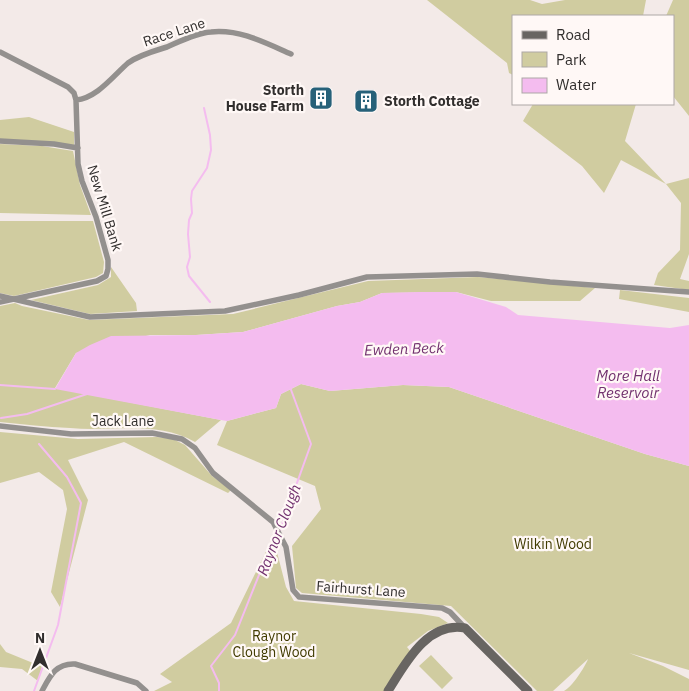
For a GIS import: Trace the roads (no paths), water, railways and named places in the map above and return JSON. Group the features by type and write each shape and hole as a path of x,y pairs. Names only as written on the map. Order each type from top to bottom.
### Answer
{"street":[{"name":"Race Lane","path":"76,100 82,100 99,89 130,62 200,34 212,32 246,34 291,54"},
{"path":"0,52 68,87 74,93 76,100"},
{"name":"New Mill Bank","path":"0,302 97,281 106,276 108,260 78,164 76,100"},
{"path":"0,141 54,144 78,148"},
{"path":"0,296 90,317 225,311 368,278 477,274 550,282 689,292"},
{"name":"Jack Lane","path":"0,426 71,434 152,433 182,439 194,448 213,473 273,522"},
{"name":"Fairhurst Lane","path":"273,522 286,547 293,590 299,597 442,608 450,612 465,628"},
{"path":"388,691 413,653 422,643 446,628 455,626 465,628 528,691"},
{"path":"42,691 52,673 58,667 68,664 75,664 136,684 146,691"}],"water":[{"name":"More Hall Reservoir","path":"456,292 506,307 518,315 670,328 689,325 689,466 645,454 449,387 403,385 330,391 301,384 281,394 276,408 227,421 55,389 76,353 111,336 196,335 243,332 337,306 360,302 382,293"}],"waterway":[{"path":"204,108 211,150 207,168 192,191 192,213 189,220 188,234 190,257 187,267 189,276 210,302"},
{"name":"Ewden Beck","path":"0,385 55,389"},
{"name":"Raynor Clough","path":"280,530 311,444 290,387"},
{"name":"Ewden Beck","path":"1,418 27,414 87,394"},
{"path":"34,691 58,625 81,503 67,477 39,444"},
{"name":"Raynor Clough","path":"219,691 219,683 211,666 235,635 261,570 278,535"}],"place":[{"name":"Storth House Farm","path":"321,98"},
{"name":"Storth Cottage","path":"366,101"}],"park label":[{"name":"Wilkin Wood","path":"553,544"},
{"name":"Raynor Clough Wood","path":"274,644"}]}
